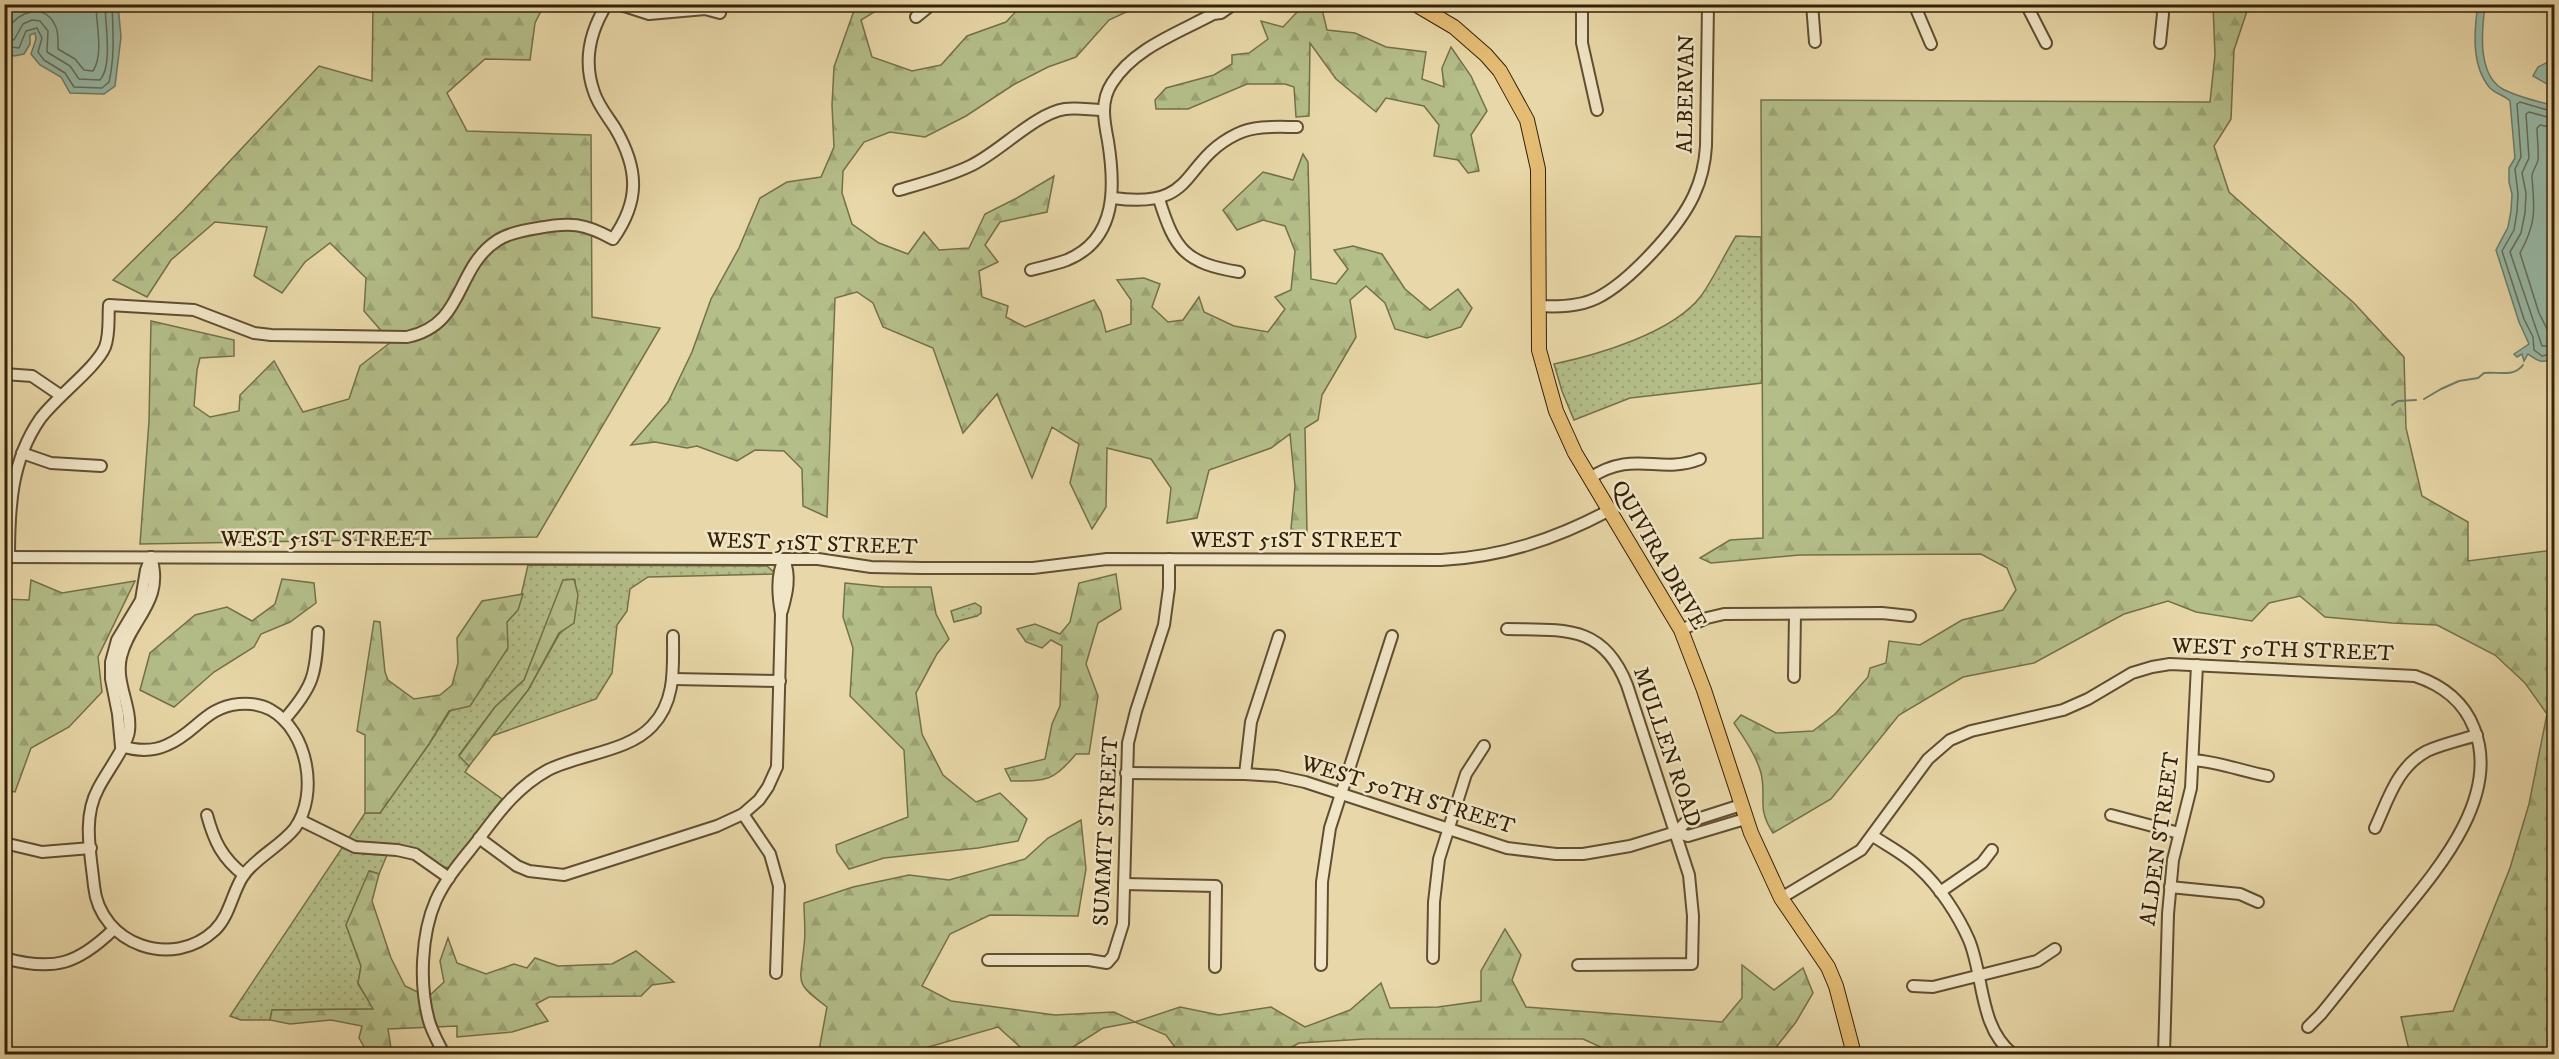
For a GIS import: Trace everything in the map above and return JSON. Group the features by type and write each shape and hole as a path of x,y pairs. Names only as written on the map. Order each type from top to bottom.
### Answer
{"main road":[{"name":"QUIVIRA DRIVE","path":"1415,4 1454,27 1481,51 1500,71 1527,120 1537,160 1540,200 1539,350 1546,381 1563,428 1608,511 1680,630 1704,690 1745,819 1781,898 1828,967 1836,986 1854,1054"}],"street":[{"path":"7,557 11,495 22,453 40,420 60,395 101,353 107,337 109,305 195,310 254,333 271,335 407,337 427,332 438,324 453,305 478,257 499,239 533,229 569,223 585,226 613,239 628,216 633,191 628,154 594,93 589,73 588,53 593,32 607,4"},
{"path":"618,4 649,14 705,9 720,13"},
{"path":"916,17 932,4"},
{"path":"1213,14 1220,4"},
{"path":"1031,270 1067,260 1081,252 1101,229 1113,198 1113,183 1102,110 1110,85 1126,64 1150,47 1213,14 1221,13 1234,4"},
{"path":"1582,4 1582,43 1597,110"},
{"name":"ALBERVAN","path":"1538,306 1584,303 1596,299 1620,284 1668,234 1693,196 1703,169 1707,146 1708,4"},
{"path":"1812,4 1815,42"},
{"path":"1914,4 1931,44"},
{"path":"2026,4 2046,43"},
{"path":"2160,43 2163,14 2161,4"},
{"path":"899,190 947,176 971,165 1004,146 1049,113 1066,109 1102,110"},
{"path":"1113,198 1137,201 1159,199 1186,182 1218,146 1237,134 1252,129 1297,127"},
{"path":"1159,199 1175,241 1187,253 1198,262 1210,267 1239,272"},
{"path":"4,374 32,376 60,395"},
{"path":"22,453 51,463 101,466"},
{"path":"1590,478 1617,464 1631,462 1678,465 1700,459"},
{"name":"WEST 51ST STREET","path":"7,557 784,559 818,560 891,568 1034,567 1107,559 1441,560 1476,558 1536,544 1608,511"},
{"path":"121,746 140,750 168,745 211,712 232,705 259,706 270,710 284,720 295,733 305,764 307,794 300,820 287,837 244,875 220,923 213,931 191,945 179,949 153,949 128,940 114,929 104,916 95,898 89,824 92,801 121,746 129,734 118,695 121,643 144,614 153,594 155,569 151,557"},
{"path":"479,838 518,866 529,871 564,875 717,826 743,814 759,800 768,788 777,767 782,614 788,590 788,571 784,559"},
{"name":"SUMMIT STREET","path":"988,960 1089,960 1107,963 1113,956 1123,924 1126,773 1130,730 1164,625 1169,588 1169,559"},
{"path":"1680,630 1707,618 1724,614 1910,616"},
{"path":"1794,677 1795,614"},
{"name":"MULLEN ROAD","path":"1507,629 1570,631 1593,639 1611,654 1628,685 1676,832 1691,888 1692,964 1578,964"},
{"path":"284,720 306,694 312,681 316,668 318,632"},
{"path":"444,1054 429,1022 424,987 425,959 432,912 449,878 510,798 535,778 567,762 628,742 651,728 666,705 672,679 674,636"},
{"path":"1245,774 1251,722 1279,636"},
{"path":"1321,965 1322,882 1330,828 1392,636"},
{"name":"WEST 50TH STREET","path":"1781,898 1855,854 1873,836 1928,759 1950,740 1985,727 2063,710 2144,669 2170,664 2415,676 2438,684 2459,702 2470,717 2477,735 2481,769 2477,787 2459,836 2441,864 2308,1027"},
{"name":"ALDEN STREET","path":"2164,1054 2165,947 2170,887 2179,833 2190,788 2197,665"},
{"path":"672,679 780,681"},
{"path":"2375,828 2403,771 2414,759 2430,750 2477,735"},
{"path":"1433,958 1436,879 1448,829 1470,765 1484,746"},
{"path":"2193,760 2230,765 2268,776"},
{"name":"WEST 50TH STREET","path":"1126,773 1277,776 1507,848 1556,854 1608,851 1676,832 1685,823 1741,805"},
{"path":"743,814 770,854 779,886 776,973"},
{"path":"207,815 217,848 233,867 244,875"},
{"path":"2111,815 2179,833"},
{"name":"WEST 50TH STREET","path":"1676,832 1688,836 1745,819"},
{"path":"300,820 354,847 397,850 415,854 449,878"},
{"path":"1873,836 1918,867 1940,892 1969,940 1990,1020 1996,1034 2010,1054"},
{"path":"4,843 42,852 91,848"},
{"path":"1940,892 1982,863 1992,850"},
{"path":"1124,884 1216,886 1215,967"},
{"path":"2170,887 2240,894 2258,902"},
{"path":"4,958 33,966 68,962 92,949 114,929"},
{"path":"1913,987 1933,987 2037,961 2055,949"}],"green space":[{"path":"485,4 496,11 509,5 544,5 535,23 530,60 485,59 447,93 467,131 591,135 592,317 660,328 537,537 140,544 149,421 151,321 234,340 234,356 200,358 194,406 210,417 239,411 240,395 274,361 303,412 349,399 360,366 391,342 364,311 366,278 330,243 305,262 282,293 254,276 267,227 215,222 171,260 147,297 113,280 184,210 319,66 372,81 373,5"},
{"path":"856,5 877,5 879,9 861,20 872,57 912,71 941,65 967,36 1006,22 1022,5 1141,5 1109,20 1076,57 1048,67 1013,85 966,116 925,137 890,132 864,142 843,171 842,193 852,224 879,243 908,254 924,232 939,250 969,248 985,214 1054,176 1047,212 1000,222 985,245 998,262 979,271 982,297 1008,306 1006,317 1025,327 1094,300 1101,312 1106,332 1131,324 1131,300 1117,280 1144,278 1160,284 1152,307 1168,322 1183,320 1199,297 1204,312 1234,326 1268,332 1285,309 1275,297 1291,290 1295,251 1285,226 1263,220 1237,230 1223,210 1263,172 1293,180 1303,154 1308,162 1311,279 1336,284 1348,269 1334,250 1353,246 1382,254 1405,289 1430,310 1458,289 1472,308 1461,327 1427,338 1395,329 1385,303 1366,286 1350,300 1356,337 1322,395 1318,420 1305,428 1307,533 1291,529 1295,486 1290,434 1271,448 1209,470 1197,518 1167,523 1171,488 1151,459 1107,448 1106,507 1092,529 1070,483 1079,444 1052,427 1032,478 997,394 963,433 933,348 883,327 873,303 857,292 835,298 827,517 803,506 802,469 784,451 755,450 737,461 697,446 687,448 655,442 631,445 668,402 692,352 711,299 739,248 760,198 787,182 821,177 834,147 832,105 834,67"},
{"path":"1295,5 1321,5 1327,30 1355,33 1386,47 1426,52 1422,79 1444,87 1442,68 1451,47 1471,76 1487,111 1471,135 1479,171 1468,173 1458,160 1434,156 1439,125 1424,106 1386,98 1376,112 1336,79 1310,43 1309,116 1296,117 1294,87 1285,84 1247,84 1188,109 1156,109 1155,100 1166,88 1214,75 1232,64 1232,55 1249,53 1268,39 1261,21 1283,27 1299,10"},
{"path":"2213,5 2249,5 2234,50 2231,119 2214,146 2229,192 2354,303 2404,357 2406,428 2422,496 2468,522 2468,561 2554,550 2554,1054 2410,1054 2401,1017 2453,1011 2510,868 2529,804 2547,714 2525,683 2495,655 2437,625 2325,617 2300,596 2269,603 2252,621 2196,612 2168,601 2124,614 2034,663 1963,677 1899,715 1831,799 1773,833 1763,809 1763,782 1759,766 1734,723 1741,715 1776,733 1813,731 1835,714 1868,677 1870,668 1886,663 1889,641 1920,645 1962,620 2003,610 2016,590 2007,568 1981,554 1799,555 1711,563 1700,558 1730,540 1763,538 1761,100 2210,102 2215,55"},
{"path":"1736,236 1761,237 1762,383 1630,398 1574,420 1554,364 1612,348 1672,321 1701,296"},
{"path":"528,565 767,566 776,574 648,577 630,589 627,611 617,625 612,673 596,699 492,736 528,690 560,633 574,622 575,580 564,580 524,680 495,707 459,755 469,766 465,772 502,799 454,865 451,868 441,866 419,851 406,847 348,839 365,813 380,813 429,744 507,622 518,609"},
{"path":"1116,574 1121,609 1098,623 1086,664 1098,696 1089,754 1076,754 1061,770 1048,778 1011,781 1005,769 1045,759 1052,724 1060,706 1062,646 1051,640 1042,648 1026,642 1017,629 1035,624 1060,634 1070,622 1079,583"},
{"path":"282,579 314,583 316,603 290,622 261,634 254,647 214,672 174,707 140,690 150,653 195,615 227,607 252,621 275,604"},
{"path":"574,579 578,595 574,623 559,633 528,690 469,766 459,756 495,707 524,680 563,580"},
{"path":"31,580 62,593 135,581 98,657 102,692 69,727 31,748 15,792 5,790 5,599 29,600"},
{"path":"845,583 884,587 931,587 936,614 949,639 937,654 916,693 922,734 943,775 976,802 1000,793 1027,819 1018,841 978,848 884,858 849,869 837,852 836,845 908,817 904,750 850,696 853,648 843,617"},
{"path":"523,594 518,610 507,622 508,648 470,706 449,711 429,744 380,813 365,813 365,735 357,731 374,621 380,622 385,672 388,680 414,699 440,695 452,685 458,663 457,638 482,601"},
{"path":"975,603 981,607 981,613 954,622 951,611"},
{"path":"1081,820 1086,869 1078,916 990,915 950,934 922,986 951,1001 1055,1015 1114,1012 1135,1022 1103,1028 1062,1054 1028,1054 998,1027 904,1054 819,1050 827,1007 804,987 802,982 801,968 805,935 804,903 853,887 909,875 949,880 1025,859 1048,838"},
{"path":"342,848 366,854 387,855 379,874 370,871 346,925 361,966 358,984 374,1009 272,1010 270,1020 241,1020 230,1016"},
{"path":"369,871 379,874 372,901 391,958 405,986 428,997 444,982 440,961 448,938 457,963 486,974 514,964 527,968 535,958 558,966 612,964 636,951 674,982 652,985 641,996 549,997 536,1004 548,1021 512,1032 457,1037 457,1026 388,1029 392,1054 368,1054 359,1038 362,1026 331,1020 290,1024 270,1020 272,1010 373,1009 358,983 361,966 346,925"},
{"path":"1505,929 1521,955 1512,980 1526,1007 1722,1022 1742,998 1742,965 1774,990 1803,968 1813,993 1796,1022 1773,1051 1752,1054 1616,1054 1583,1039 1365,1039 1299,1043 1279,1054 1180,1054 1166,1035 1135,1022 1180,1007 1219,1015 1271,1007 1305,1027 1350,1010 1381,983 1390,1008 1438,1007 1481,1001 1481,971"}],"water":[{"path":"2478,4 2485,5 2483,50 2488,72 2493,81 2513,94 2554,106 2554,358 2546,361 2537,360 2528,354 2524,361 2522,354 2517,357 2514,354 2529,344 2519,322 2496,250 2508,227 2511,211 2509,168 2515,158 2510,101 2490,88 2480,69 2475,48"},
{"path":"4,5 118,5 121,37 115,86 104,94 70,93 61,77 40,65 31,54 36,39 35,33 30,35 30,44 24,54 14,56 5,51"},
{"path":"2554,59 2554,88 2533,76 2538,67"}],"waterway":[{"path":"2424,399 2459,381 2478,378 2484,373 2510,373 2523,365"},
{"path":"2392,405 2398,401 2416,400"}]}
